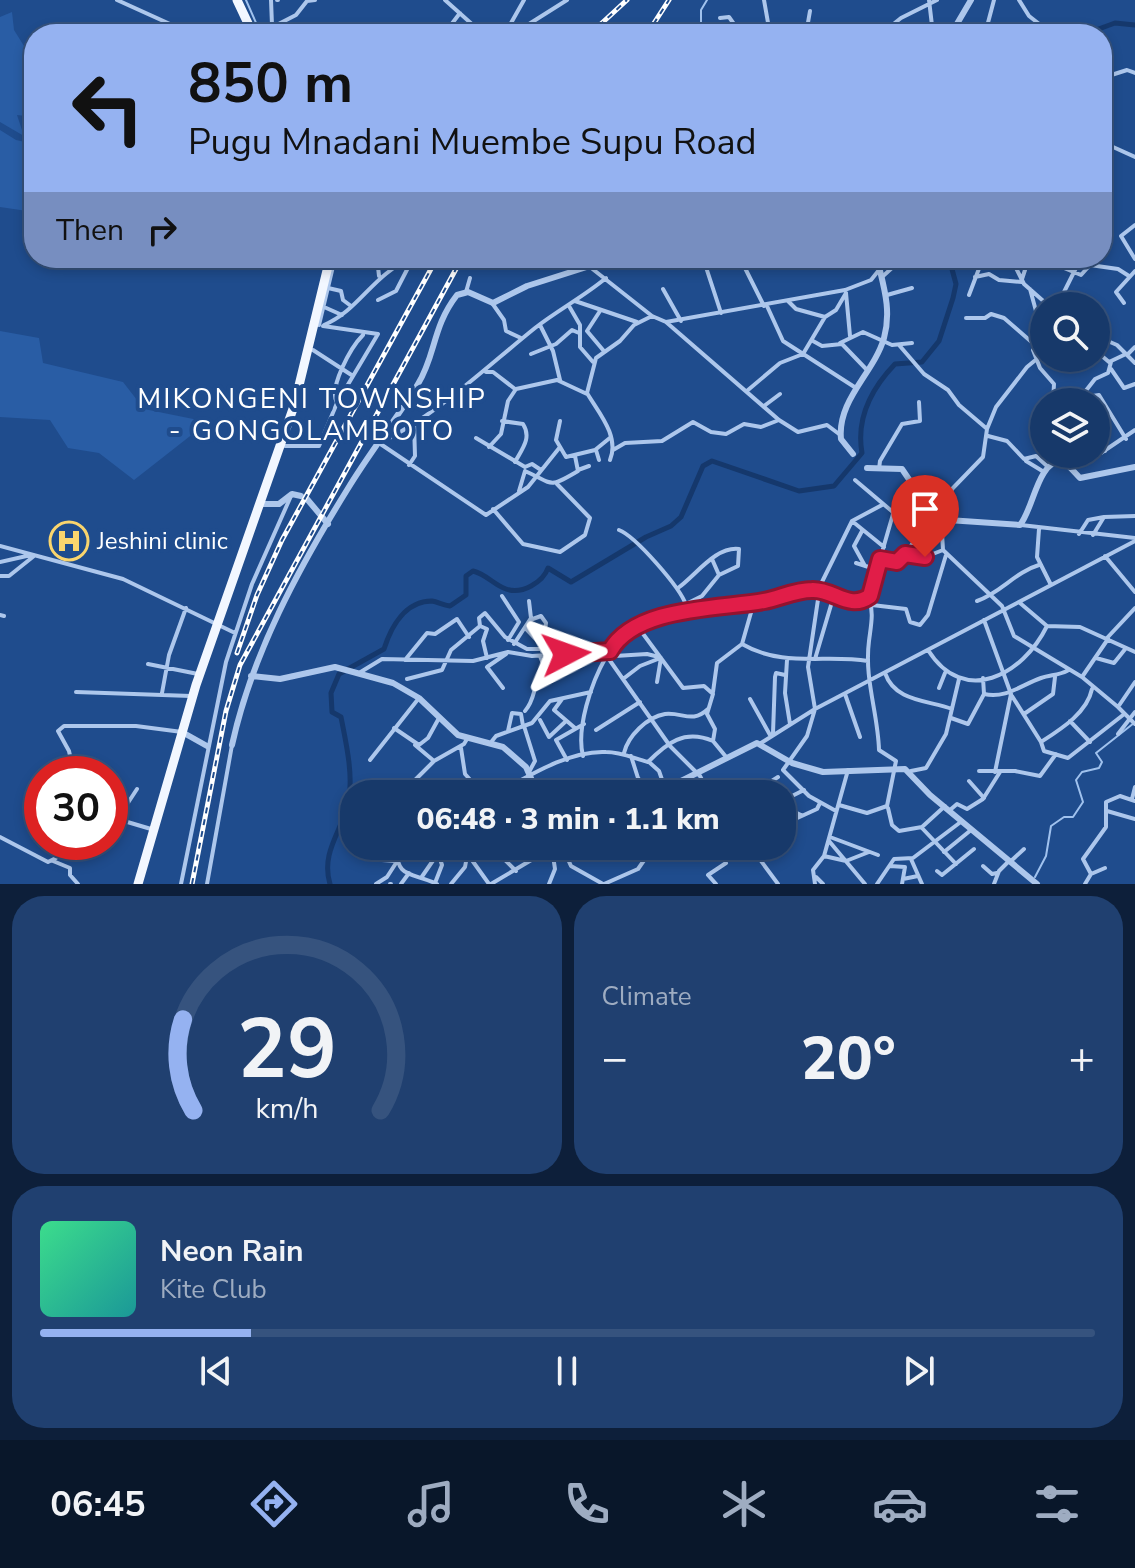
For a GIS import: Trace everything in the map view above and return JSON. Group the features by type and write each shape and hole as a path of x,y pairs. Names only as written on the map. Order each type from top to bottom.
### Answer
{"main road":[{"path":"237,0 250,24"},
{"path":"138,884 200,674 294,406 319,325 331,268"}],"street":[{"path":"117,0 170,24"},
{"path":"271,0 272,24"},
{"path":"274,24 296,15 307,1 315,0"},
{"path":"445,0 472,24"},
{"path":"511,24 524,0"},
{"path":"529,24 567,0"},
{"path":"764,0 768,24"},
{"path":"929,0 931,24"},
{"path":"894,24 937,0"},
{"path":"957,24 971,0"},
{"path":"988,24 994,0"},
{"path":"1019,0 1029,16 1039,24"},
{"path":"808,24 810,11"},
{"path":"452,24 460,13"},
{"path":"720,18 729,17 734,24"},
{"path":"1112,75 1127,70 1135,73"},
{"path":"1112,147 1135,157"},
{"path":"1135,225 1121,236 1135,259"},
{"path":"319,325 331,268"},
{"path":"378,268 379,276"},
{"path":"319,325 342,315 379,276 392,268"},
{"path":"378,300 396,291 408,268"},
{"path":"492,303 527,286 587,268"},
{"path":"591,268 652,316 666,322 779,420 798,432 827,425 840,435 853,454"},
{"path":"706,268 721,313"},
{"path":"745,268 782,339 856,388"},
{"path":"840,435 845,410 883,342 887,295 880,268"},
{"path":"666,322 845,292 871,280 880,268"},
{"path":"882,277 892,268"},
{"path":"969,295 979,268"},
{"path":"1016,268 1022,282 1033,292"},
{"path":"1022,282 1026,268"},
{"path":"1064,268 1082,275 1088,268"},
{"path":"1064,292 1076,268"},
{"path":"1111,268 1129,276"},
{"path":"1124,303 1115,293 1135,271"},
{"path":"975,277 989,274 999,280 1022,282"},
{"path":"466,292 470,278"},
{"path":"378,443 414,423 606,278"},
{"path":"328,288 341,291 343,300 351,307"},
{"path":"887,295 912,288"},
{"path":"663,289 681,321"},
{"path":"207,884 232,745 251,676 273,625 328,524 421,379 442,315 457,295 466,292 492,303 504,320 506,331 523,338"},
{"path":"748,390 780,363 804,352 825,317 836,310 845,292"},
{"path":"845,292 850,336"},
{"path":"788,301 796,309 825,317"},
{"path":"572,303 639,322"},
{"path":"572,303 569,310 580,325 580,347 593,362"},
{"path":"324,307 342,315"},
{"path":"600,311 587,330 603,350"},
{"path":"966,318 985,318 991,314 1003,317 1030,341"},
{"path":"610,460 613,450 611,437 587,394 593,362 603,350 620,341 639,322 652,316"},
{"path":"285,446 319,446 337,403 378,333 363,334 319,325"},
{"path":"540,325 550,345 560,380 578,393 587,394"},
{"path":"531,354 572,330 579,333"},
{"path":"813,341 822,346 840,343 850,336 867,332 883,342 899,345 912,343"},
{"path":"363,334 372,344"},
{"path":"337,403 334,393 350,348 363,334"},
{"path":"1110,342 1135,363"},
{"path":"840,343 867,370"},
{"path":"899,345 924,374 948,390 959,405 987,429"},
{"path":"1088,388 1135,347"},
{"path":"313,350 353,376"},
{"path":"880,559 897,562 938,514 953,488 983,457 987,429 1002,398 1030,365"},
{"path":"1111,365 1124,388 1135,384"},
{"path":"480,375 491,372 516,389"},
{"path":"489,447 501,436 508,401 516,389 560,380"},
{"path":"764,406 780,394"},
{"path":"879,469 880,461 902,424 920,421 919,402"},
{"path":"1110,413 1126,439"},
{"path":"613,450 625,443 662,441 693,422 708,431 726,434 744,424 761,427 779,420"},
{"path":"502,421 523,424 527,430 527,441 515,462"},
{"path":"560,421 556,440 566,457 596,450 611,437"},
{"path":"409,465 415,456 414,423"},
{"path":"1110,448 1135,430"},
{"path":"988,436 1005,439 1025,460 1030,461"},
{"path":"476,438 548,484 557,484 589,466"},
{"path":"378,443 486,515 502,520"},
{"path":"486,515 528,487 560,447"},
{"path":"596,450 599,460"},
{"path":"575,456 578,470"},
{"path":"1025,460 1030,458"},
{"path":"519,491 526,469 532,464 541,470"},
{"path":"1071,468 1080,478 1135,467"},
{"path":"867,468 899,468 938,514 945,552 928,615 920,625 910,622 906,609 872,605"},
{"path":"1021,525 1047,468"},
{"path":"855,480 894,513"},
{"path":"910,482 898,497 869,597 872,605 869,681 879,750 896,760 887,806 896,830 922,827 947,808 957,804 972,808 984,798 998,772 1011,694"},
{"path":"493,509 525,545 560,552 581,539 588,529 588,514 557,484"},
{"path":"292,494 304,498 328,524"},
{"path":"260,504 279,504 292,494"},
{"path":"181,884 207,746 235,633 252,584 292,494"},
{"path":"563,500 569,495"},
{"path":"882,505 852,521 819,590 808,683 815,709 807,736 783,770 820,803 867,813 887,806"},
{"path":"938,514 978,525 1021,525 1135,540"},
{"path":"1079,534 1088,520 1135,516"},
{"path":"1093,535 1104,517"},
{"path":"852,521 884,547"},
{"path":"1039,529 1039,565 1050,583"},
{"path":"619,530 651,557 678,588 687,608"},
{"path":"862,531 854,546 865,566"},
{"path":"688,780 761,743 815,709 1135,540"},
{"path":"0,546 123,579 186,608 216,627 235,633"},
{"path":"678,588 712,559 739,549 738,566 719,575 702,596 687,608"},
{"path":"905,554 925,557 945,552"},
{"path":"945,552 1002,606 1012,634 1082,677 1135,724"},
{"path":"0,562 35,555"},
{"path":"0,576 9,576 35,555"},
{"path":"1105,556 1135,592"},
{"path":"712,559 719,575"},
{"path":"856,563 875,569"},
{"path":"977,601 991,596 1018,574 1039,565"},
{"path":"583,756 579,741 591,692 608,652 622,636 638,627 687,608 754,602 819,590 851,602 869,597"},
{"path":"815,659 834,595"},
{"path":"502,596 519,620 508,640"},
{"path":"503,688 487,669 515,645 526,629 530,620 529,601"},
{"path":"713,741 715,729 708,716 717,663 742,644 749,631 754,602"},
{"path":"1020,603 1047,626 1080,627 1135,652"},
{"path":"162,693 166,668 186,608"},
{"path":"1082,677 1107,639 1135,608"},
{"path":"480,626 479,618 485,613 515,645 542,651"},
{"path":"525,711 533,702 536,680 545,669 542,651 547,630 544,620 539,616 530,620"},
{"path":"405,660 427,633 435,634 452,620 457,619 469,637"},
{"path":"984,620 998,653 1001,673 1041,742 1043,751 1070,758 1125,716 1135,712"},
{"path":"407,679 440,671 445,660 480,626"},
{"path":"480,626 487,629 483,641 487,658"},
{"path":"928,650 945,673 959,679 983,678 1017,666 1033,649 1047,626"},
{"path":"638,627 683,688 704,686 713,694"},
{"path":"526,629 542,651"},
{"path":"742,644 765,656 787,660 868,661"},
{"path":"358,673 377,660 487,658 507,652 578,647 615,656 647,654 661,658"},
{"path":"1096,658 1114,663 1126,648"},
{"path":"208,652 219,656"},
{"path":"608,652 667,742 700,780"},
{"path":"623,679 640,666 661,658"},
{"path":"657,682 661,658"},
{"path":"787,660 785,675 790,724"},
{"path":"148,664 200,674"},
{"path":"251,676 280,679 322,668 342,668 393,683 419,698 467,739 492,741 512,754 533,780"},
{"path":"984,694 1011,694 1040,679 1069,671"},
{"path":"771,734 775,677 776,673 785,675"},
{"path":"885,673 890,684 906,698 928,700 953,709"},
{"path":"939,688 945,673"},
{"path":"1024,714 1052,695 1055,676"},
{"path":"951,718 968,724 984,694 983,678"},
{"path":"761,743 789,762 823,772 911,771 926,768 951,718 959,679"},
{"path":"1118,707 1135,682"},
{"path":"1041,742 1070,721 1089,702 1092,688"},
{"path":"76,692 193,696"},
{"path":"492,741 508,731 540,719 550,701 591,692"},
{"path":"845,694 860,737"},
{"path":"563,697 554,710 575,728"},
{"path":"370,760 419,698"},
{"path":"750,699 771,734"},
{"path":"596,730 640,702"},
{"path":"624,753 632,737 654,719 666,714 690,719 709,708"},
{"path":"508,731 512,713 521,715 535,761 530,773"},
{"path":"1118,734 1125,716"},
{"path":"415,745 426,741 439,718"},
{"path":"540,719 549,737 565,722"},
{"path":"1070,721 1090,742"},
{"path":"567,760 556,740 584,724"},
{"path":"70,756 58,731 60,727 136,726 182,732 207,746"},
{"path":"393,728 434,761"},
{"path":"649,761 667,742 683,737 713,741 727,758"},
{"path":"415,780 434,761 461,747 467,739"},
{"path":"461,747 468,779"},
{"path":"519,780 567,760 603,751 624,753 649,761 662,780"},
{"path":"979,771 1040,776 1056,754"},
{"path":"631,756 640,780"},
{"path":"815,884 813,870 824,856 848,770"},
{"path":"911,771 971,830 1034,882"},
{"path":"774,780 778,777"},
{"path":"969,781 984,798"},
{"path":"1091,874 1083,857 1104,832 1106,802 1117,796 1133,800 1135,787"},
{"path":"137,789 122,812 124,822 153,830"},
{"path":"796,794 804,790"},
{"path":"796,818 820,803"},
{"path":"1107,811 1135,819"},
{"path":"796,813 801,815"},
{"path":"877,884 894,859 911,859 962,821"},
{"path":"922,827 956,864"},
{"path":"944,852 971,830"},
{"path":"0,837 48,862 70,868 70,875 78,884"},
{"path":"829,839 878,855"},
{"path":"829,839 865,884"},
{"path":"937,871 942,875 974,849"},
{"path":"994,884 997,873 1024,849"},
{"path":"824,856 846,861 869,852"},
{"path":"911,859 922,884"},
{"path":"382,860 396,862 407,876"},
{"path":"421,878 433,860"},
{"path":"387,877 392,884 407,876 436,884 442,867 440,860"},
{"path":"451,884 466,860"},
{"path":"472,860 491,884 533,860"},
{"path":"505,860 516,871"},
{"path":"549,884 555,869 555,860"},
{"path":"568,860 571,866 603,884 638,869 644,860"},
{"path":"760,860 778,884"},
{"path":"376,884 387,877 396,862"},
{"path":"716,884 708,875 726,863"},
{"path":"890,866 905,867 902,881 918,876"},
{"path":"983,866 992,874 997,873"},
{"path":"1085,884 1091,874 1105,868"},
{"path":"814,875 823,884"},
{"path":"401,884 407,876"},
{"path":"504,877 506,884"}],"shaded area":[{"path":"12,12 14,30 24,46 24,116 17,115 24,136 0,122 0,17"},
{"path":"0,130 24,142 24,211 0,207"},
{"path":"0,331 39,338 43,363 123,382 144,409 208,422 134,480 99,453 68,448 50,420 0,417"}],"waterway":[{"path":"246,0 256,24"},
{"path":"701,24 701,10 707,0"},
{"path":"1112,24 1135,25"},
{"path":"330,884 330,851 346,810 350,789 341,717 332,712 331,693 339,674 384,649 395,624 414,605 432,601 450,606 466,595 466,576 473,571 512,590 531,586 542,578 548,568 571,582 646,537 671,526 681,517 703,466 712,461 799,491 834,486 862,453 863,416 879,384 895,364 922,362 939,341 956,284 952,268"},
{"path":"1035,877 1046,856 1051,826 1064,817 1073,817 1083,802 1076,780 1082,772 1099,768 1102,762 1096,753 1134,723"}],"railway":[{"path":"601,24 627,0"},
{"path":"653,24 669,0"},
{"path":"237,653 257,595 282,540 432,268"},
{"path":"192,884 226,711 240,665 457,268"}],"place":[{"name":"Jeshini clinic","path":"69,541"}],"district":[{"name":"MIKONGENI TOWNSHIP - GONGOLAMBOTO","path":"312,414"}],"route":[{"path":"566,654 610,651 622,636 634,629 688,611 761,602 811,590 851,602 860,601 870,596 872,577 880,559 897,562 905,554 925,557"}]}
